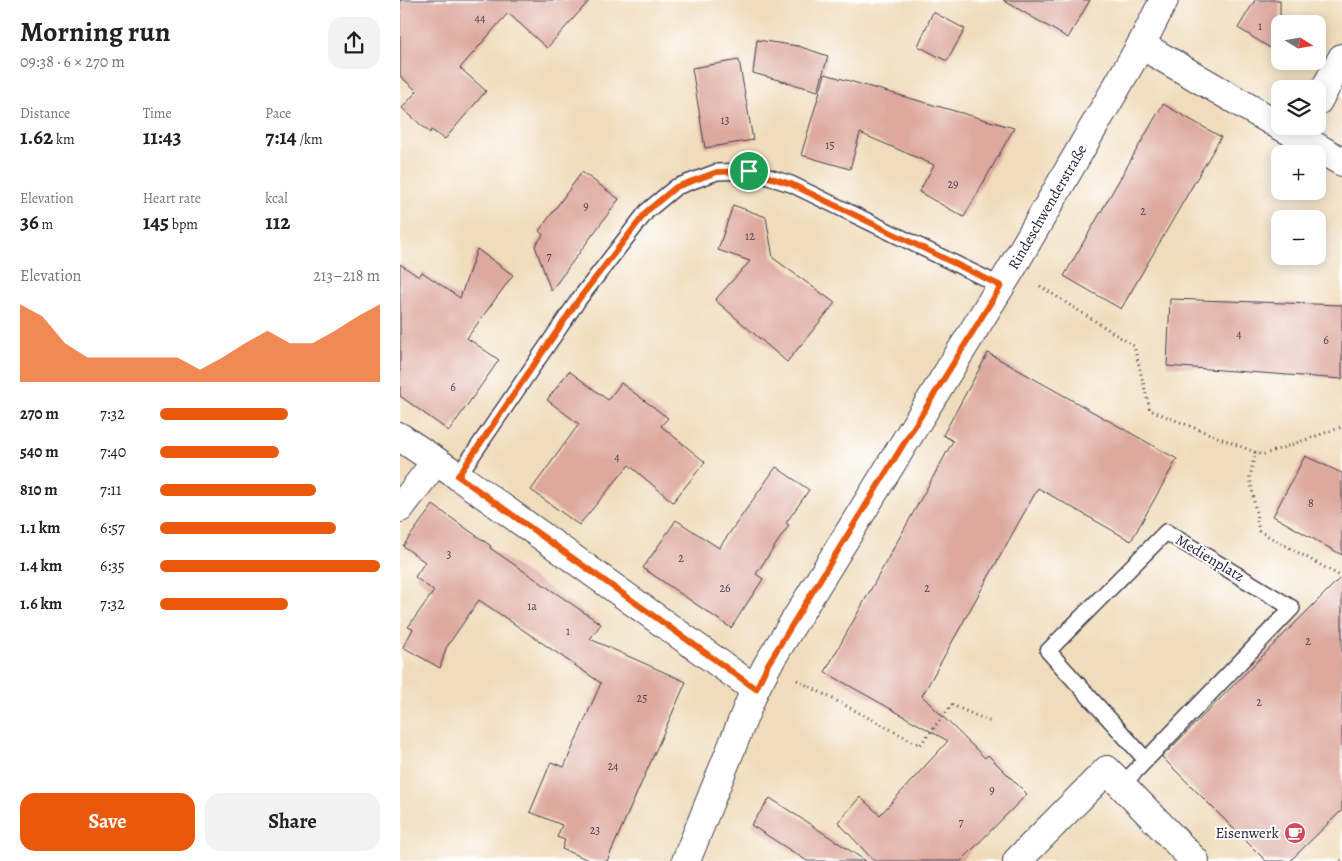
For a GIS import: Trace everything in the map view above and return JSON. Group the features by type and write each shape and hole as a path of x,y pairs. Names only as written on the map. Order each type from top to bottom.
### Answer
{"street":[{"name":"Rindeschwenderstraße","path":"686,861 768,664 1007,277 1142,45 1164,0"},
{"path":"1142,45 1271,118"},
{"path":"1326,87 1342,58"},
{"path":"1299,135 1342,162"},
{"path":"400,436 756,689"},
{"path":"400,508 447,469"},
{"path":"1017,861 1107,770 1195,861"}],"lane":[{"path":"447,469 647,211 676,187 717,172 749,171 791,184 1007,277"},
{"name":"Medienplatz","path":"1122,785 1292,608 1166,532 1048,650 1146,760"}],"path":[{"path":"1007,277 1134,346 1150,410 1262,454 1342,427"},
{"path":"1255,452 1250,477 1259,531 1342,577"},
{"path":"768,664 920,745 952,705 991,722"}],"building":[{"path":"400,0 590,0 547,48 508,13 460,68 486,91 445,139 431,130 430,133 402,108 417,91 400,76"},
{"path":"1003,0 1090,0 1068,38"},
{"path":"1255,0 1280,0 1280,15 1271,15 1271,48 1238,28"},
{"path":"933,12 965,29 947,61 918,46"},
{"path":"757,40 798,46 828,56 818,91 753,73"},
{"path":"739,60 753,140 705,148 692,68"},
{"path":"825,74 1014,128 964,217 919,192 934,165 860,133 850,169 801,155"},
{"path":"1163,104 1221,137 1121,309 1064,276"},
{"path":"582,172 619,199 551,291 535,246 543,235 539,231"},
{"path":"733,205 766,217 773,258 835,303 787,362 715,300 750,261 718,250"},
{"path":"477,249 513,275 467,338 499,360 449,431 400,396 400,264 419,277 422,272 460,298"},
{"path":"1170,299 1342,305 1342,379 1167,366"},
{"path":"988,353 1177,459 1131,541 1038,488 922,696 985,758 988,755 1027,794 961,861 874,861 838,822 860,797 880,815 948,741 825,672 953,441 943,435"},
{"path":"569,371 608,400 621,383 668,418 661,426 705,462 673,502 629,465 579,525 531,490 579,424 547,400"},
{"path":"1305,456 1342,473 1342,555 1273,516"},
{"path":"776,467 809,490 786,523 789,525 756,574 763,579 731,628 643,568 676,520 719,548"},
{"path":"433,505 491,546 490,548 601,624 590,639 686,682 607,861 591,861 562,849 565,840 557,837 562,825 530,812 551,762 564,767 601,683 479,600 446,648 440,668 403,647 413,629 408,627 434,591 415,577 425,562 403,546"},
{"path":"1342,576 1342,810 1290,861 1266,861 1162,757"},
{"path":"770,798 866,861 807,861 751,825"}],"place":[{"name":"Eisenwerk","path":"1295,833"}],"route":[{"path":"749,171 791,184 1001,286 768,664 756,689 458,476 579,299 647,211 676,187 717,172 749,171"}]}
